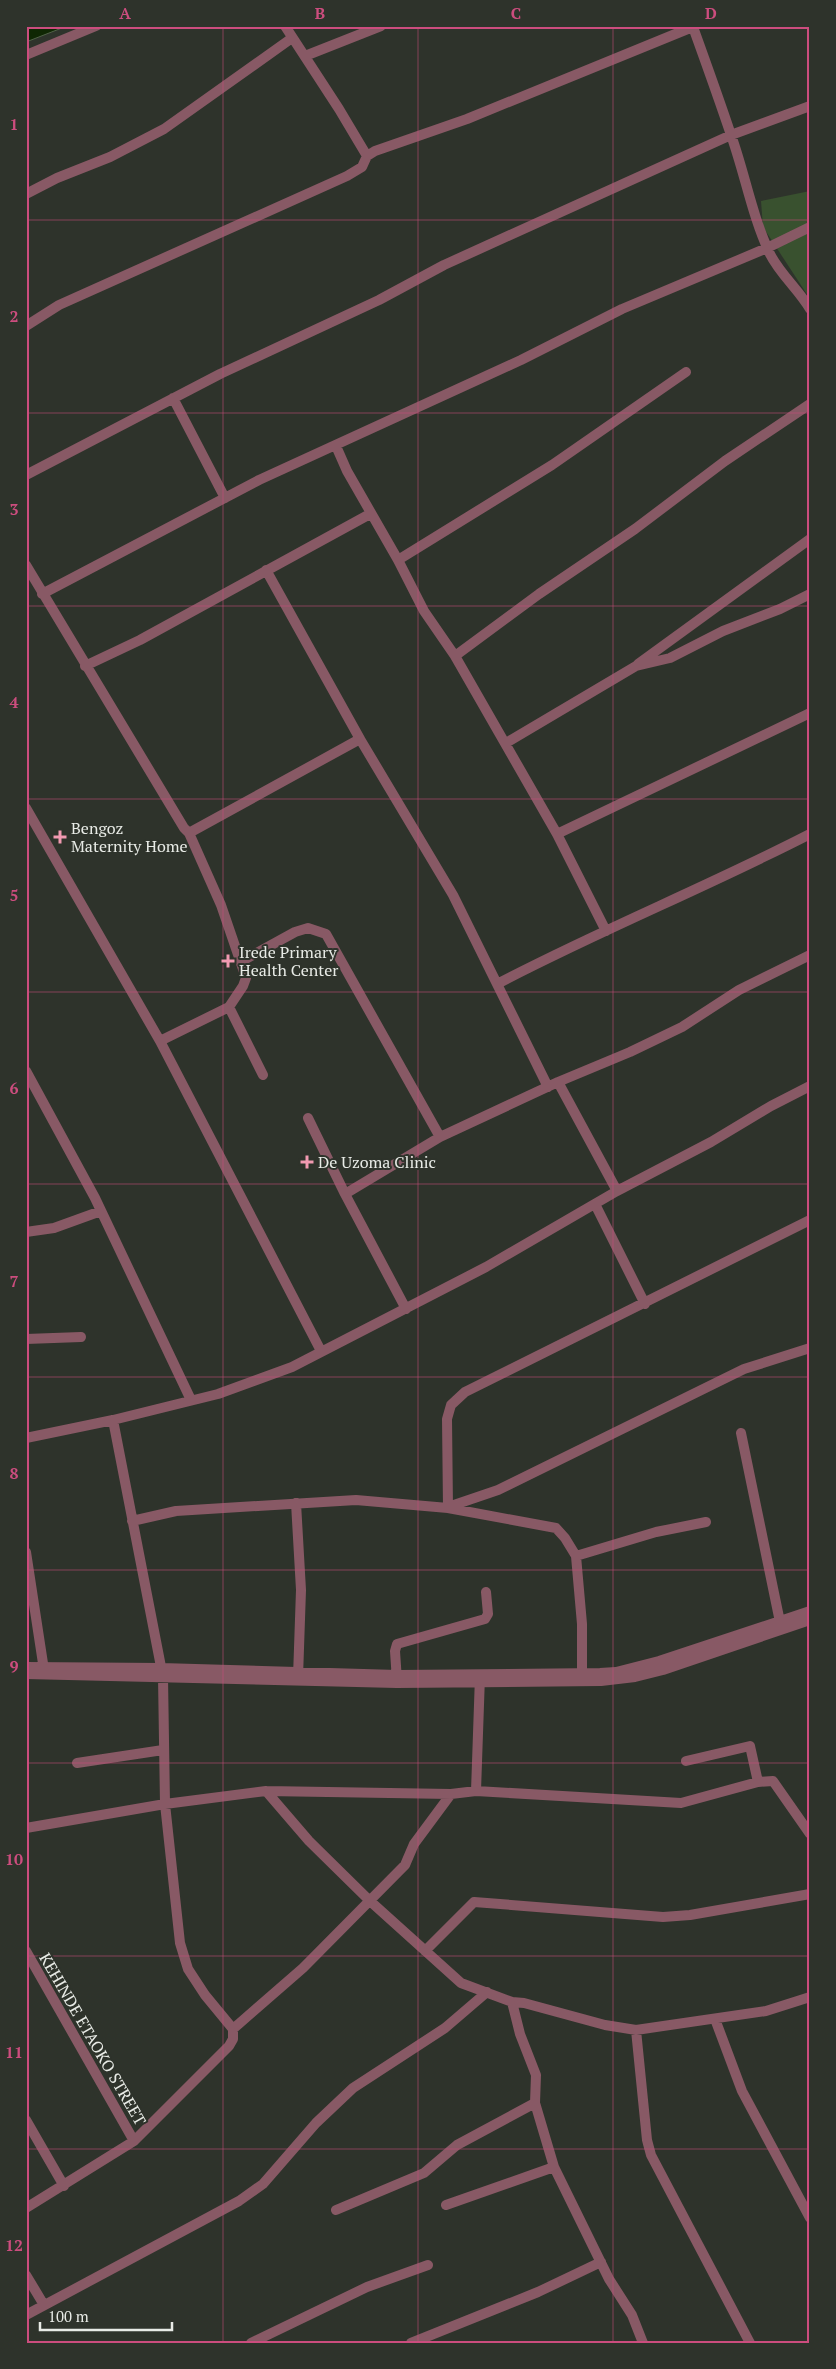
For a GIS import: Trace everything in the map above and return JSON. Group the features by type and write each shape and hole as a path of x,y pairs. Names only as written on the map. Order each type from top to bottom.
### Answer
{"street":[{"path":"26,56 96,26"},
{"path":"284,26 305,56 367,156"},
{"path":"305,56 381,26"},
{"path":"26,326 59,305 347,176 362,167 367,156 466,119 694,27 732,135 758,225 767,248 771,257 810,309"},
{"path":"26,194 57,178 110,157 164,129 292,38"},
{"path":"26,475 173,398 379,300 444,264 732,135 810,106"},
{"path":"42,594 259,480 521,360 622,309 767,248 810,227"},
{"path":"398,560 552,465 686,372"},
{"path":"173,398 225,498"},
{"path":"455,656 539,594 635,529 725,462 810,404"},
{"path":"336,446 370,514 398,560 429,619 455,656 557,834 606,931"},
{"path":"85,666 140,640 370,514"},
{"path":"506,743 636,666 810,539"},
{"path":"26,565 85,666 184,828 189,833 221,905 242,961 246,978 244,986 229,1007 160,1041"},
{"path":"266,570 360,739 453,895 548,1087"},
{"path":"636,666 670,658 717,634 780,609 810,594"},
{"path":"557,834 810,713"},
{"path":"189,833 360,739"},
{"path":"26,808 160,1041 321,1352"},
{"path":"497,984 809,837"},
{"path":"242,961 295,932 308,928 326,934 440,1137"},
{"path":"345,1194 440,1137 682,1027 739,990 810,955"},
{"path":"229,1007 262,1075"},
{"path":"26,1071 56,1123 101,1212 191,1400"},
{"path":"558,1082 617,1191"},
{"path":"26,1438 113,1420 218,1394 292,1367 406,1309 810,1086"},
{"path":"308,1118 345,1194 406,1309"},
{"path":"595,1204 644,1304"},
{"path":"26,1232 54,1228 101,1212"},
{"path":"448,1508 446,1419 451,1405 465,1392 810,1220"},
{"path":"26,1339 81,1337"},
{"path":"448,1508 498,1490 744,1369 810,1348"},
{"path":"26,2208 134,2141 234,2039 233,2029 205,1995 188,1969 180,1943 164,1804 162,1672 113,1420"},
{"path":"740,1434 780,1622"},
{"path":"132,1521 176,1511 356,1500 448,1508 556,1528 565,1538 576,1556 582,1624 582,1677"},
{"path":"296,1503 301,1590 298,1676"},
{"path":"576,1556 656,1532 706,1522"},
{"path":"26,1552 44,1669"},
{"path":"397,1679 395,1651 397,1644 485,1619 488,1614 486,1592"},
{"path":"582,1677 616,1672 659,1662 810,1612"},
{"path":"26,1666 44,1669 397,1679 582,1677 617,1680 663,1670 810,1620"},
{"path":"26,1674 44,1669"},
{"path":"476,1791 480,1679"},
{"path":"686,1760 750,1746 758,1782"},
{"path":"77,1763 164,1750"},
{"path":"27,1824 266,1791 451,1794 476,1791 681,1803 758,1782 773,1781 810,1834"},
{"path":"266,1791 309,1841 370,1901 461,1983 512,2002 524,2002 605,2025 636,2030 715,2020 766,2011 810,1997"},
{"path":"233,2029 303,1968 405,1865 414,1844 451,1794"},
{"path":"425,1951 474,1902 670,1917 810,1894"},
{"name":"KEHINDE ETAOKO STREET","path":"26,1952 134,2141"},
{"path":"26,2315 239,2201 263,2184 316,2123 352,2088 445,2028 487,1992"},
{"path":"512,2002 520,2034 536,2075 535,2103 554,2166 601,2262 632,2315 644,2343"},
{"path":"715,2020 742,2091 810,2218"},
{"path":"636,2030 647,2140 651,2155 750,2343"},
{"path":"336,2210 424,2173 457,2145 535,2103"},
{"path":"26,2120 64,2186"},
{"path":"446,2205 554,2166"},
{"path":"411,2343 538,2292 601,2262"},
{"path":"251,2343 367,2287 428,2265"},
{"path":"26,2275 44,2306"}],"shaded area":[{"path":"26,26 67,26 26,42"},
{"path":"810,191 810,299 763,227 761,201"}],"place":[{"name":"Bengoz Maternity Home","path":"60,837"},
{"name":"Irede Primary Health Center","path":"228,961"},
{"name":"De Uzoma Clinic","path":"307,1162"}]}
